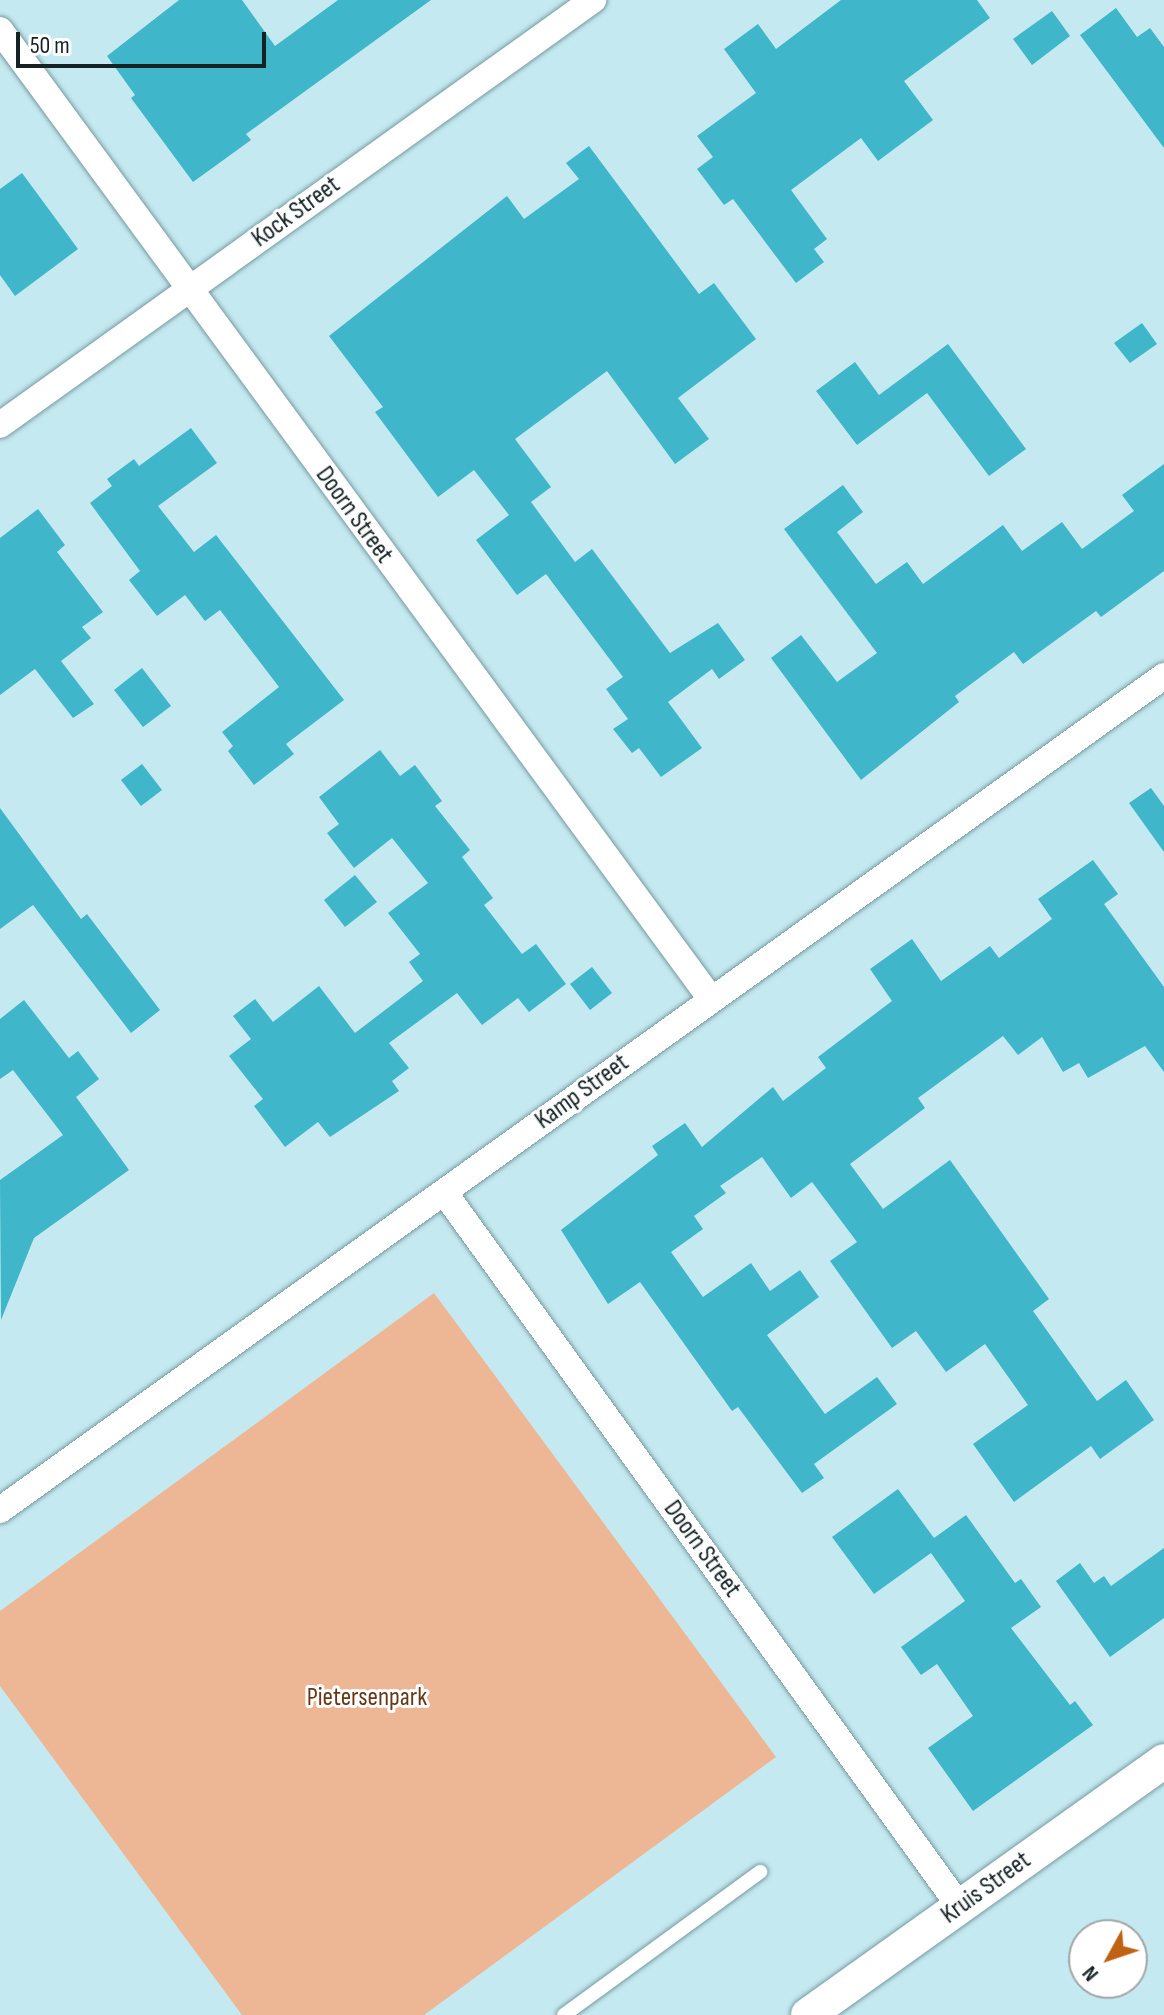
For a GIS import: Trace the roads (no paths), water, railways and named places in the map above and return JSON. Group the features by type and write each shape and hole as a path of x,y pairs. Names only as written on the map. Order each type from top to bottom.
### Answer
{"street":[{"name":"Kock Street","path":"0,425 593,0"},
{"name":"Doorn Street","path":"0,30 711,999"},
{"name":"Kamp Street","path":"0,1510 1164,676"},
{"name":"Doorn Street","path":"444,1192 960,1907"},
{"name":"Kruis Street","path":"808,2015 1164,1761"}],"lane":[{"path":"564,2015 760,1872"}],"park label":[{"name":"Pietersenpark","path":"367,1698"}]}
